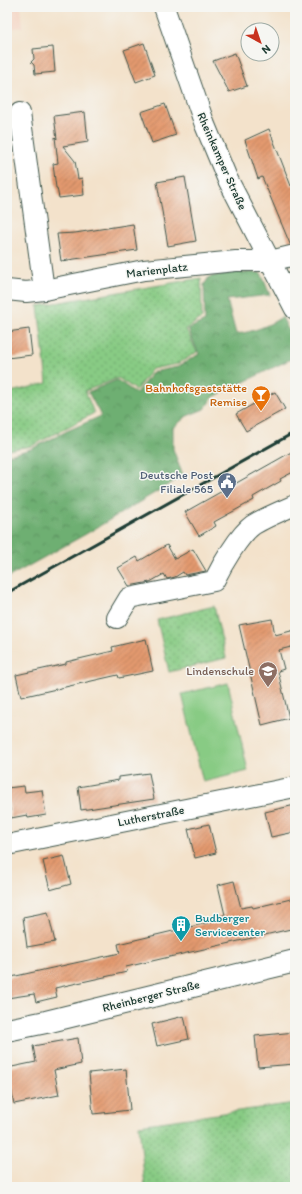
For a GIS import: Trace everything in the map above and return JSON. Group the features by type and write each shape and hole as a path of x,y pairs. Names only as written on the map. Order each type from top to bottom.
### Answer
{"main road":[{"name":"Rheinberger Straße","path":"7,1030 46,1022 295,961"}],"street":[{"name":"Rheinkamper Straße","path":"164,7 205,125 227,178 295,309"},
{"path":"20,113 44,290"},
{"name":"Marienplatz","path":"7,290 26,292 44,290 144,270 236,261 270,261 295,255"},
{"path":"116,618 130,598 214,581 224,561 252,526 295,505"},
{"name":"Lutherstraße","path":"7,846 295,787"}],"shaded area":[{"path":"21,7 23,27 7,29 7,8"}],"green space":[{"path":"234,272 261,273 270,295 227,300 236,334 260,328 282,317 295,344 295,357 213,397 204,409 187,416 173,428 173,449 183,476 86,534 7,578 7,452 9,455 31,449 101,416 88,392 117,380 136,393 153,372 177,367 199,354 188,329 205,321 204,285 209,277"},
{"path":"201,278 202,318 186,329 197,352 178,364 152,369 136,390 118,378 85,391 94,413 32,446 7,450 7,393 47,383 38,306"},
{"path":"214,606 226,658 169,672 157,620"},
{"path":"228,683 248,771 203,782 182,694"},
{"path":"295,1103 295,1187 145,1187 139,1125"}],"building":[{"path":"144,43 155,75 136,82 124,50"},
{"path":"53,47 55,72 35,74 34,65 31,62 34,59 33,49"},
{"path":"235,53 247,86 229,92 213,61"},
{"path":"165,104 176,135 152,143 141,112"},
{"path":"85,112 88,142 63,146 75,161 78,179 82,178 84,195 59,198 56,188 53,164 58,163 54,116"},
{"path":"269,129 291,186 295,184 295,244 290,244 262,177 258,179 245,140"},
{"path":"185,177 196,241 168,246 157,182"},
{"path":"133,224 137,250 61,261 57,234 75,233"},
{"path":"29,329 32,355 7,358 7,332"},
{"name":"Bahnhofsgaststätte Remise","path":"275,392 285,409 246,431 236,414"},
{"path":"295,450 295,471 253,497 254,500 214,522 216,526 199,536 185,512"},
{"path":"167,545 175,559 193,549 206,571 185,575 183,572 175,577 167,579 164,574 150,582 129,586 118,568 137,557 139,561"},
{"name":"Lindenschule","path":"272,619 275,635 295,630 295,646 279,650 284,669 278,671 289,718 262,725 239,625"},
{"path":"146,639 153,671 119,678 118,675 21,697 16,675 66,664 66,662 113,651 112,647"},
{"path":"149,773 154,799 81,810 78,787 119,780 119,777"},
{"path":"24,786 25,792 42,790 46,815 28,818 27,815 11,818 7,788"},
{"path":"295,805 295,832 271,837 265,812"},
{"path":"209,824 216,853 195,858 188,829"},
{"path":"64,856 71,884 50,890 43,861"},
{"path":"234,881 241,908 252,906 253,908 295,898 295,928 126,967 127,972 55,988 57,997 36,1002 34,994 7,998 7,978 120,953 118,944 211,922 210,918 225,915 218,885"},
{"path":"48,912 55,942 27,947 23,917"},
{"path":"184,1016 189,1039 157,1046 152,1024"},
{"path":"295,1032 295,1064 258,1067 255,1036"},
{"path":"78,1038 81,1064 54,1070 59,1095 14,1104 7,1068 36,1062 33,1046"},
{"path":"126,1069 130,1110 93,1114 89,1073"}],"railway":[{"path":"7,593 295,432"}],"place":[{"name":"Bahnhofsgaststätte Remise","path":"261,412"},
{"name":"Deutsche Post Filiale 565","path":"227,499"},
{"name":"Lindenschule","path":"268,688"},
{"name":"Budberger Servicecenter","path":"181,942"}]}
